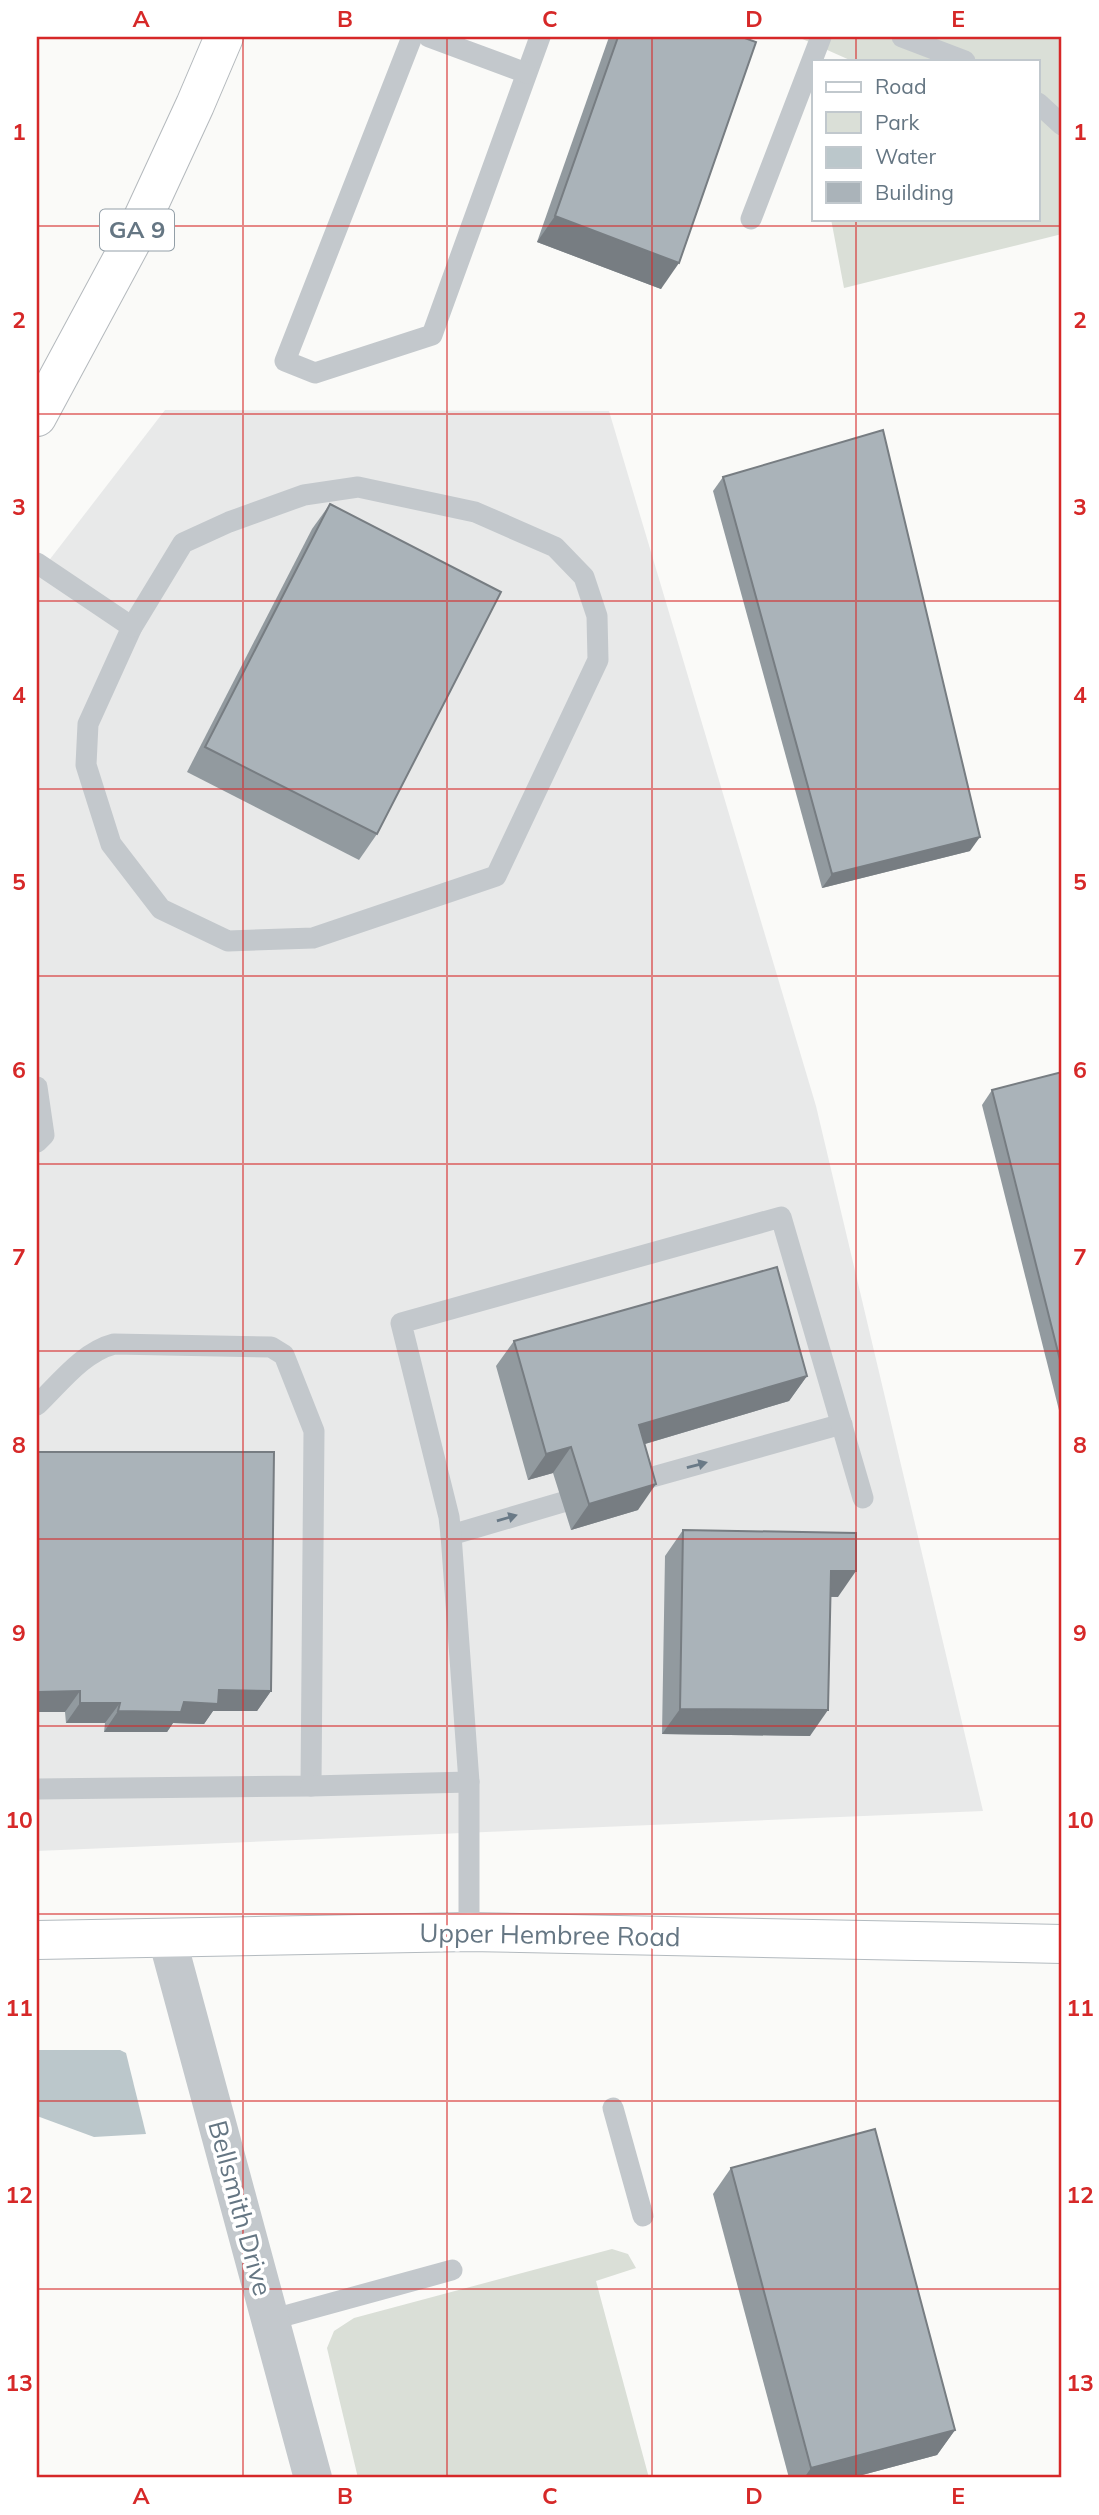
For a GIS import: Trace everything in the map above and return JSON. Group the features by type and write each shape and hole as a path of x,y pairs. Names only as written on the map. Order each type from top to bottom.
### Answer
{"main road":[{"name":"GA 9","path":"37,416 134,237 224,37"},
{"name":"Upper Hembree Road","path":"37,1940 469,1932 1062,1944"}],"street":[{"name":"Bellsmith Drive","path":"167,1938 313,2478"}],"lane":[{"path":"412,37 285,361 315,373 432,335 540,37"},
{"path":"429,37 526,73"},
{"path":"812,60 821,37"},
{"path":"902,37 962,60"},
{"path":"751,219 812,60"},
{"path":"1040,105 1062,125"},
{"path":"358,487 475,512 555,547 584,577 597,616 598,660 496,876 313,938 228,942 161,909 111,844 86,765 88,724 132,627 183,543 229,522 304,495 358,487"},
{"path":"37,563 132,627"},
{"path":"37,1087 44,1135 37,1142"},
{"path":"469,1932 469,1782 452,1535 401,1323 781,1217 863,1498"},
{"path":"37,1405 84,1359 99,1348 114,1344 271,1347 284,1355 314,1431 311,1786"},
{"path":"631,1483 842,1424"},
{"path":"452,1535 563,1502"},
{"path":"37,1789 469,1782"},
{"path":"613,2108 643,2217"},
{"path":"270,2320 452,2270"}],"shaded area":[{"path":"165,410 609,411 816,1106 983,1811 37,1851 37,576"}],"green space":[{"path":"798,37 1062,37 1062,234 844,288 831,220 1040,220 1040,60 850,60"},
{"path":"612,2249 628,2254 636,2268 596,2281 649,2478 358,2478 327,2348 334,2331 354,2318"}],"water":[{"path":"37,2050 120,2050 126,2053 146,2134 94,2137 37,2116"}],"building":[{"path":"618,37 742,37 756,42 679,263 555,216"},
{"path":"883,430 980,837 832,874 723,477"},
{"path":"330,504 501,592 377,834 205,747"},
{"path":"1062,1072 1062,1368 992,1090"},
{"path":"777,1267 807,1376 639,1425 656,1484 589,1504 571,1447 546,1454 514,1341"},
{"path":"37,1452 274,1452 271,1691 219,1690 218,1704 184,1702 181,1712 118,1711 120,1703 80,1703 80,1691 37,1692"},
{"path":"683,1530 856,1533 856,1571 831,1571 828,1710 680,1709"},
{"path":"875,2129 955,2430 811,2468 731,2168"}]}
